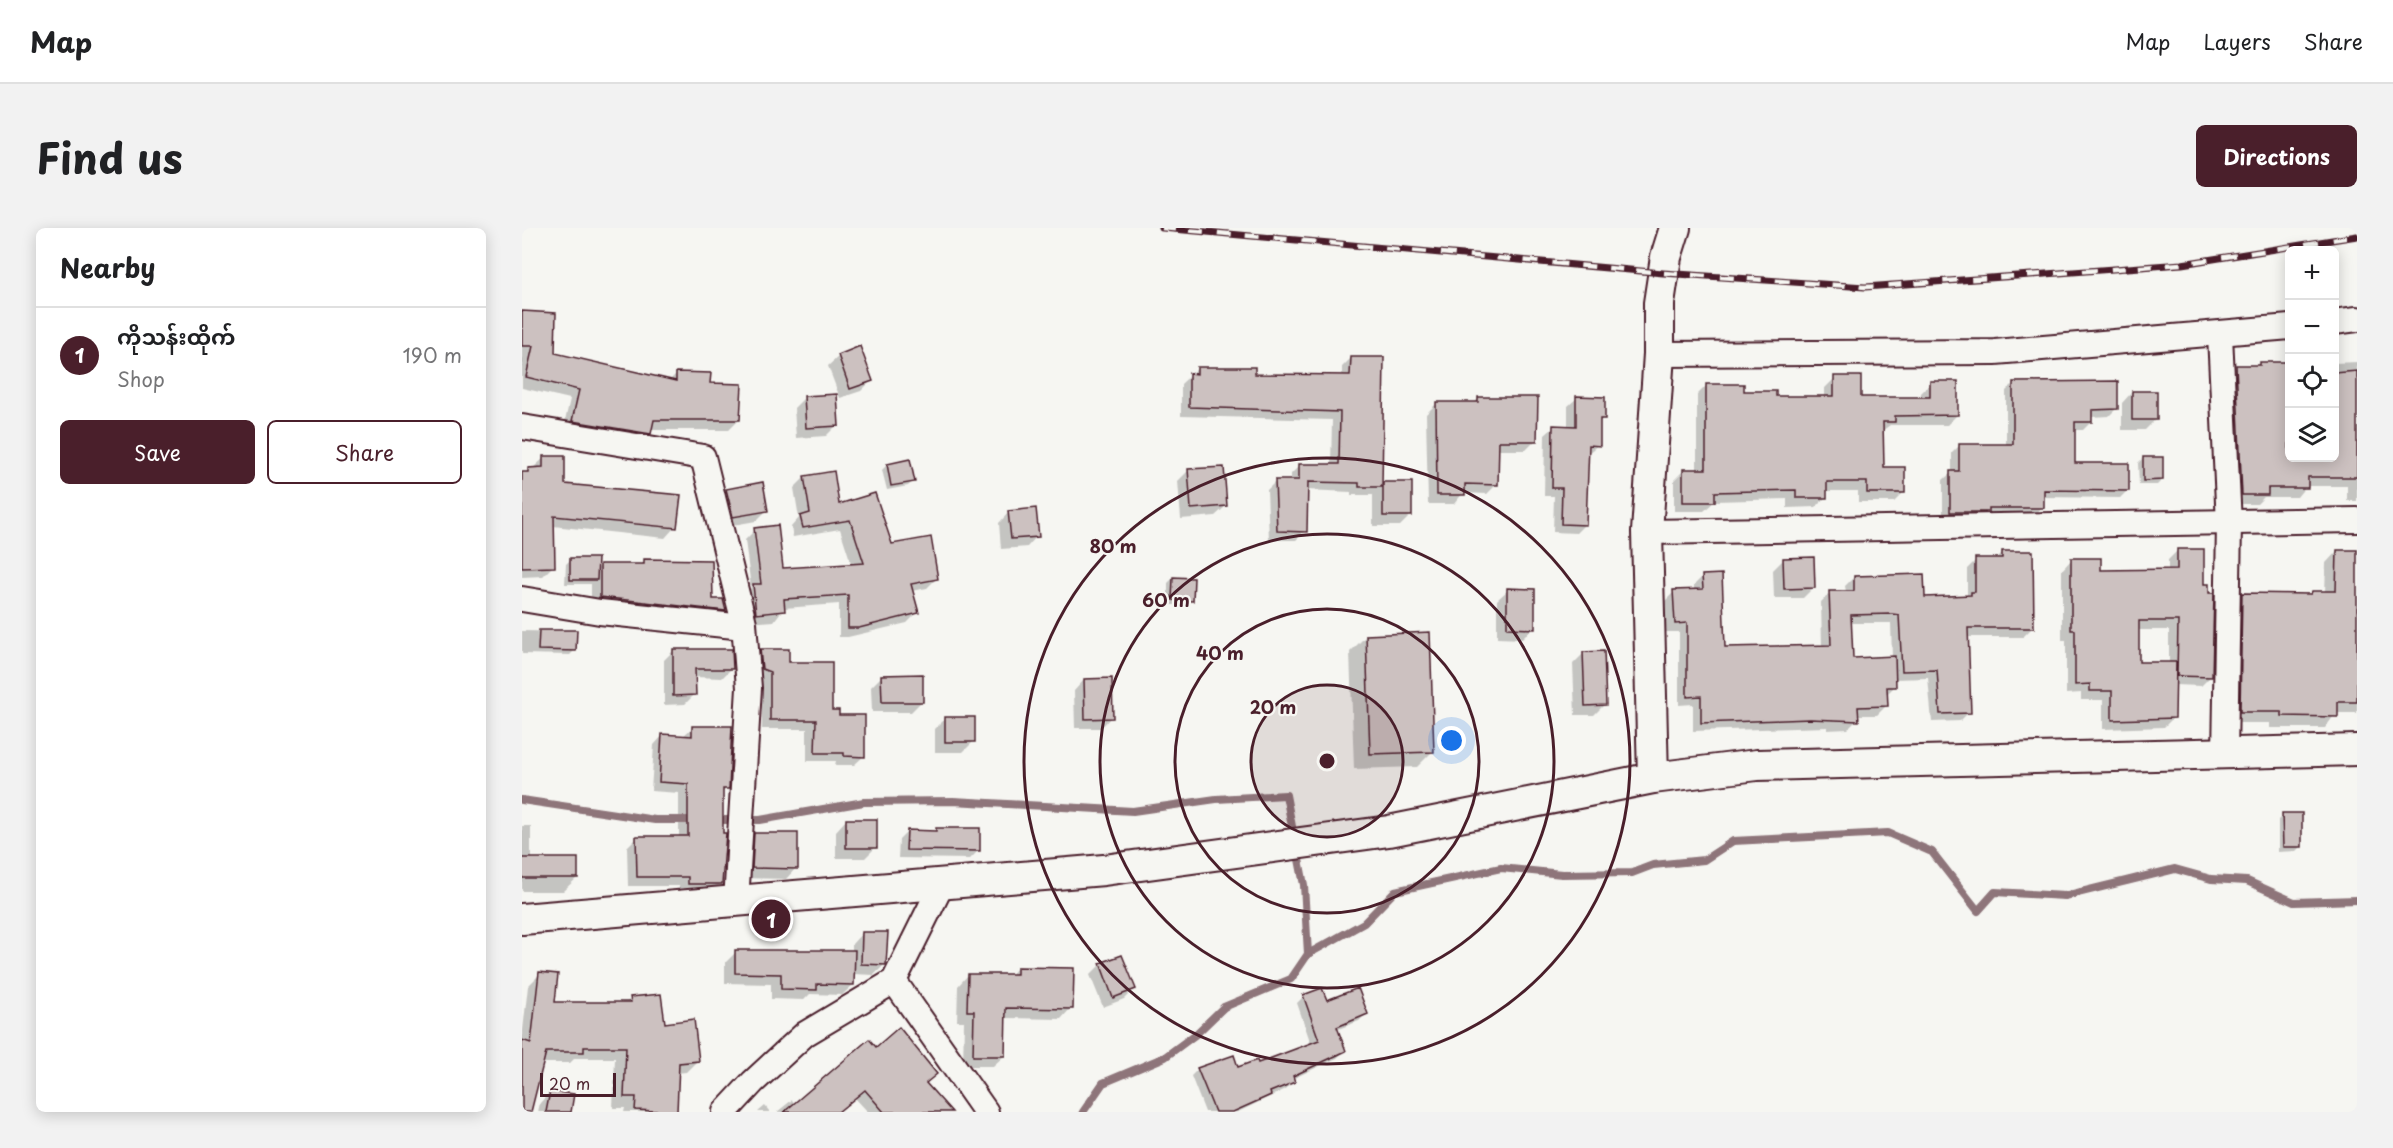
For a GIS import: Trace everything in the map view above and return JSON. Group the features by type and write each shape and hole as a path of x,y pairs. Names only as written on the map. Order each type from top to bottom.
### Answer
{"street":[{"path":"1653,778 1647,532 1659,354 1659,303 1665,257 1675,228"},
{"path":"2339,321 2357,319"},
{"path":"1659,354 1995,352 2220,335 2285,327"},
{"path":"2220,335 2229,524 2225,754"},
{"path":"522,427 703,457 744,627 749,687 736,902"},
{"path":"1647,532 2229,524 2357,520"},
{"path":"522,599 600,612 744,627"},
{"path":"522,919 1104,870 1389,831 1653,778 1757,765 2357,750"},
{"path":"725,1112 753,1082 806,1034 894,981 942,884"},
{"path":"894,981 986,1112"}],"building":[{"path":"522,311 556,313 555,353 676,381 676,372 711,373 710,383 742,384 740,420 654,420 651,434 572,421 579,390 526,377 533,346 522,346"},
{"path":"860,346 873,381 850,389 838,355"},
{"path":"1351,357 1384,357 1382,487 1359,487 1359,483 1308,482 1307,532 1277,531 1275,480 1299,480 1299,464 1339,464 1340,412 1189,407 1189,373 1197,374 1197,367 1255,367 1255,374 1350,375"},
{"path":"2260,362 2285,362 2285,462 2339,462 2339,373 2357,371 2357,477 2308,477 2308,488 2268,488 2268,495 2242,495 2236,365 2260,365"},
{"path":"1834,376 1861,376 1861,397 1930,397 1930,381 1958,381 1958,415 1895,416 1895,422 1883,422 1884,467 1905,467 1905,493 1867,493 1867,482 1827,482 1827,498 1796,498 1796,490 1715,492 1715,502 1683,502 1683,469 1706,469 1706,384 1744,384 1744,391 1776,391 1776,396 1834,396"},
{"path":"2118,381 2118,409 2092,410 2092,422 2075,422 2075,463 2129,463 2129,491 2044,490 2044,508 1989,508 1989,512 1950,512 1950,471 1959,471 1959,444 2013,444 2013,382"},
{"path":"2132,391 2157,391 2157,420 2132,420"},
{"path":"837,394 839,426 806,428 804,396"},
{"path":"1576,396 1605,397 1605,419 1600,419 1600,446 1589,445 1586,525 1561,524 1562,488 1552,488 1553,425 1576,426"},
{"path":"1478,397 1538,397 1537,441 1499,441 1498,485 1465,484 1465,495 1437,495 1436,402 1478,402"},
{"path":"543,456 565,456 565,484 681,495 677,528 554,516 555,567 522,568 522,472 528,472 528,468 543,467"},
{"path":"2143,457 2163,457 2163,480 2143,481"},
{"path":"910,459 915,482 891,486 887,464"},
{"path":"1224,467 1227,506 1191,509 1188,469"},
{"path":"834,471 839,504 875,493 892,544 931,537 938,579 911,584 919,613 859,628 848,628 848,595 784,599 785,611 756,614 753,584 761,584 754,528 778,525 783,568 864,563 850,520 803,528 800,516 810,513 804,476"},
{"path":"763,482 768,511 733,517 726,489"},
{"path":"1383,482 1412,482 1412,516 1383,516"},
{"path":"1036,508 1039,537 1011,539 1008,511"},
{"path":"2177,549 2204,549 2204,584 2209,584 2209,593 2214,593 2212,677 2177,676 2178,621 2139,621 2139,662 2176,662 2175,718 2112,720 2112,691 2090,691 2090,684 2075,685 2075,630 2071,630 2071,558 2101,558 2101,570 2177,569"},
{"path":"2337,550 2357,550 2357,702 2338,702 2338,717 2282,716 2282,712 2240,712 2242,593 2311,594 2312,591 2336,591"},
{"path":"2002,551 2033,551 2034,628 1968,628 1971,713 1940,714 1937,670 1902,671 1899,615 1892,614 1851,615 1853,658 1895,656 1896,687 1887,687 1888,706 1858,707 1859,721 1810,719 1701,723 1701,696 1687,697 1687,623 1675,624 1673,590 1703,589 1702,575 1722,574 1725,647 1831,645 1829,591 1854,591 1854,576 1924,574 1925,597 1971,595 1971,592 1975,592 1975,558 2002,558"},
{"path":"1814,557 1815,588 1784,589 1783,558"},
{"path":"570,558 598,558 597,580 570,580"},
{"path":"644,559 712,560 713,599 723,599 726,611 600,597 600,564 644,564"},
{"path":"1173,577 1194,578 1193,601 1172,600"},
{"path":"1507,588 1535,589 1535,629 1507,628"},
{"path":"539,630 577,630 576,651 538,650"},
{"path":"1430,632 1434,752 1370,754 1366,635"},
{"path":"673,649 732,649 733,669 695,669 696,695 673,696"},
{"path":"760,649 789,649 789,662 832,662 832,710 839,710 839,715 865,715 865,757 844,756 844,753 815,753 816,720 770,720 770,672 762,669"},
{"path":"1604,651 1606,705 1585,706 1583,652"},
{"path":"923,674 923,702 882,702 881,675"},
{"path":"1112,678 1113,718 1085,719 1084,679"},
{"path":"945,717 975,717 975,742 945,742"},
{"path":"692,726 732,726 729,789 723,789 723,833 726,833 722,884 688,884 688,877 637,877 636,836 688,836 688,784 659,782 662,734 692,736"},
{"path":"2282,813 2302,813 2302,847 2283,847"},
{"path":"846,819 877,819 877,848 846,848"},
{"path":"936,828 980,828 980,851 906,850 907,830 936,831"},
{"path":"754,833 798,833 798,869 752,868"},
{"path":"522,858 578,858 578,878 522,878"},
{"path":"862,932 888,932 886,965 861,964"},
{"path":"735,950 855,950 854,985 817,984 817,990 781,989 781,974 735,973"},
{"path":"1122,955 1136,989 1113,998 1100,963"},
{"path":"1017,967 1074,968 1073,1009 1006,1008 1005,1056 973,1056 974,1011 967,1011 968,974 1017,974"},
{"path":"539,972 558,974 555,1002 631,1002 630,997 661,994 665,1023 694,1019 699,1061 679,1063 677,1112 635,1110 636,1097 624,1097 626,1047 584,1047 584,1052 546,1052 531,1112 522,1112 522,1040 531,1043"},
{"path":"1322,988 1327,1000 1358,988 1368,1014 1337,1027 1346,1051 1293,1076 1295,1082 1270,1092 1271,1095 1233,1112 1215,1112 1197,1068 1234,1055 1238,1067 1257,1060 1258,1063 1319,1040 1303,995"},
{"path":"899,1027 937,1074 926,1083 952,1112 884,1112 865,1090 838,1112 784,1112 869,1039 876,1047"},
{"path":"550,1091 574,1094 571,1112 546,1112"}],"waterway":[{"path":"714,820 760,820 864,802 953,801 1133,811 1216,799 1286,795 1294,837"},
{"path":"522,800 655,820 696,820"},
{"path":"1083,1112 1103,1083 1165,1057 1196,1034 1224,1007 1291,979 1308,954 1364,923 1395,891 1501,868 1562,874 1632,873 1653,865 1704,860 1733,841 1888,833 1932,852 1978,911 1995,892 2065,896 2175,869 2211,879 2247,881 2294,902 2357,900"},
{"path":"1297,849 1304,885 1308,954"}],"railway":[{"path":"1162,228 1663,273 1865,287 2182,264 2357,236"}],"place":[{"name":"ကိုသန်းထိုက်","path":"771,919"}]}
